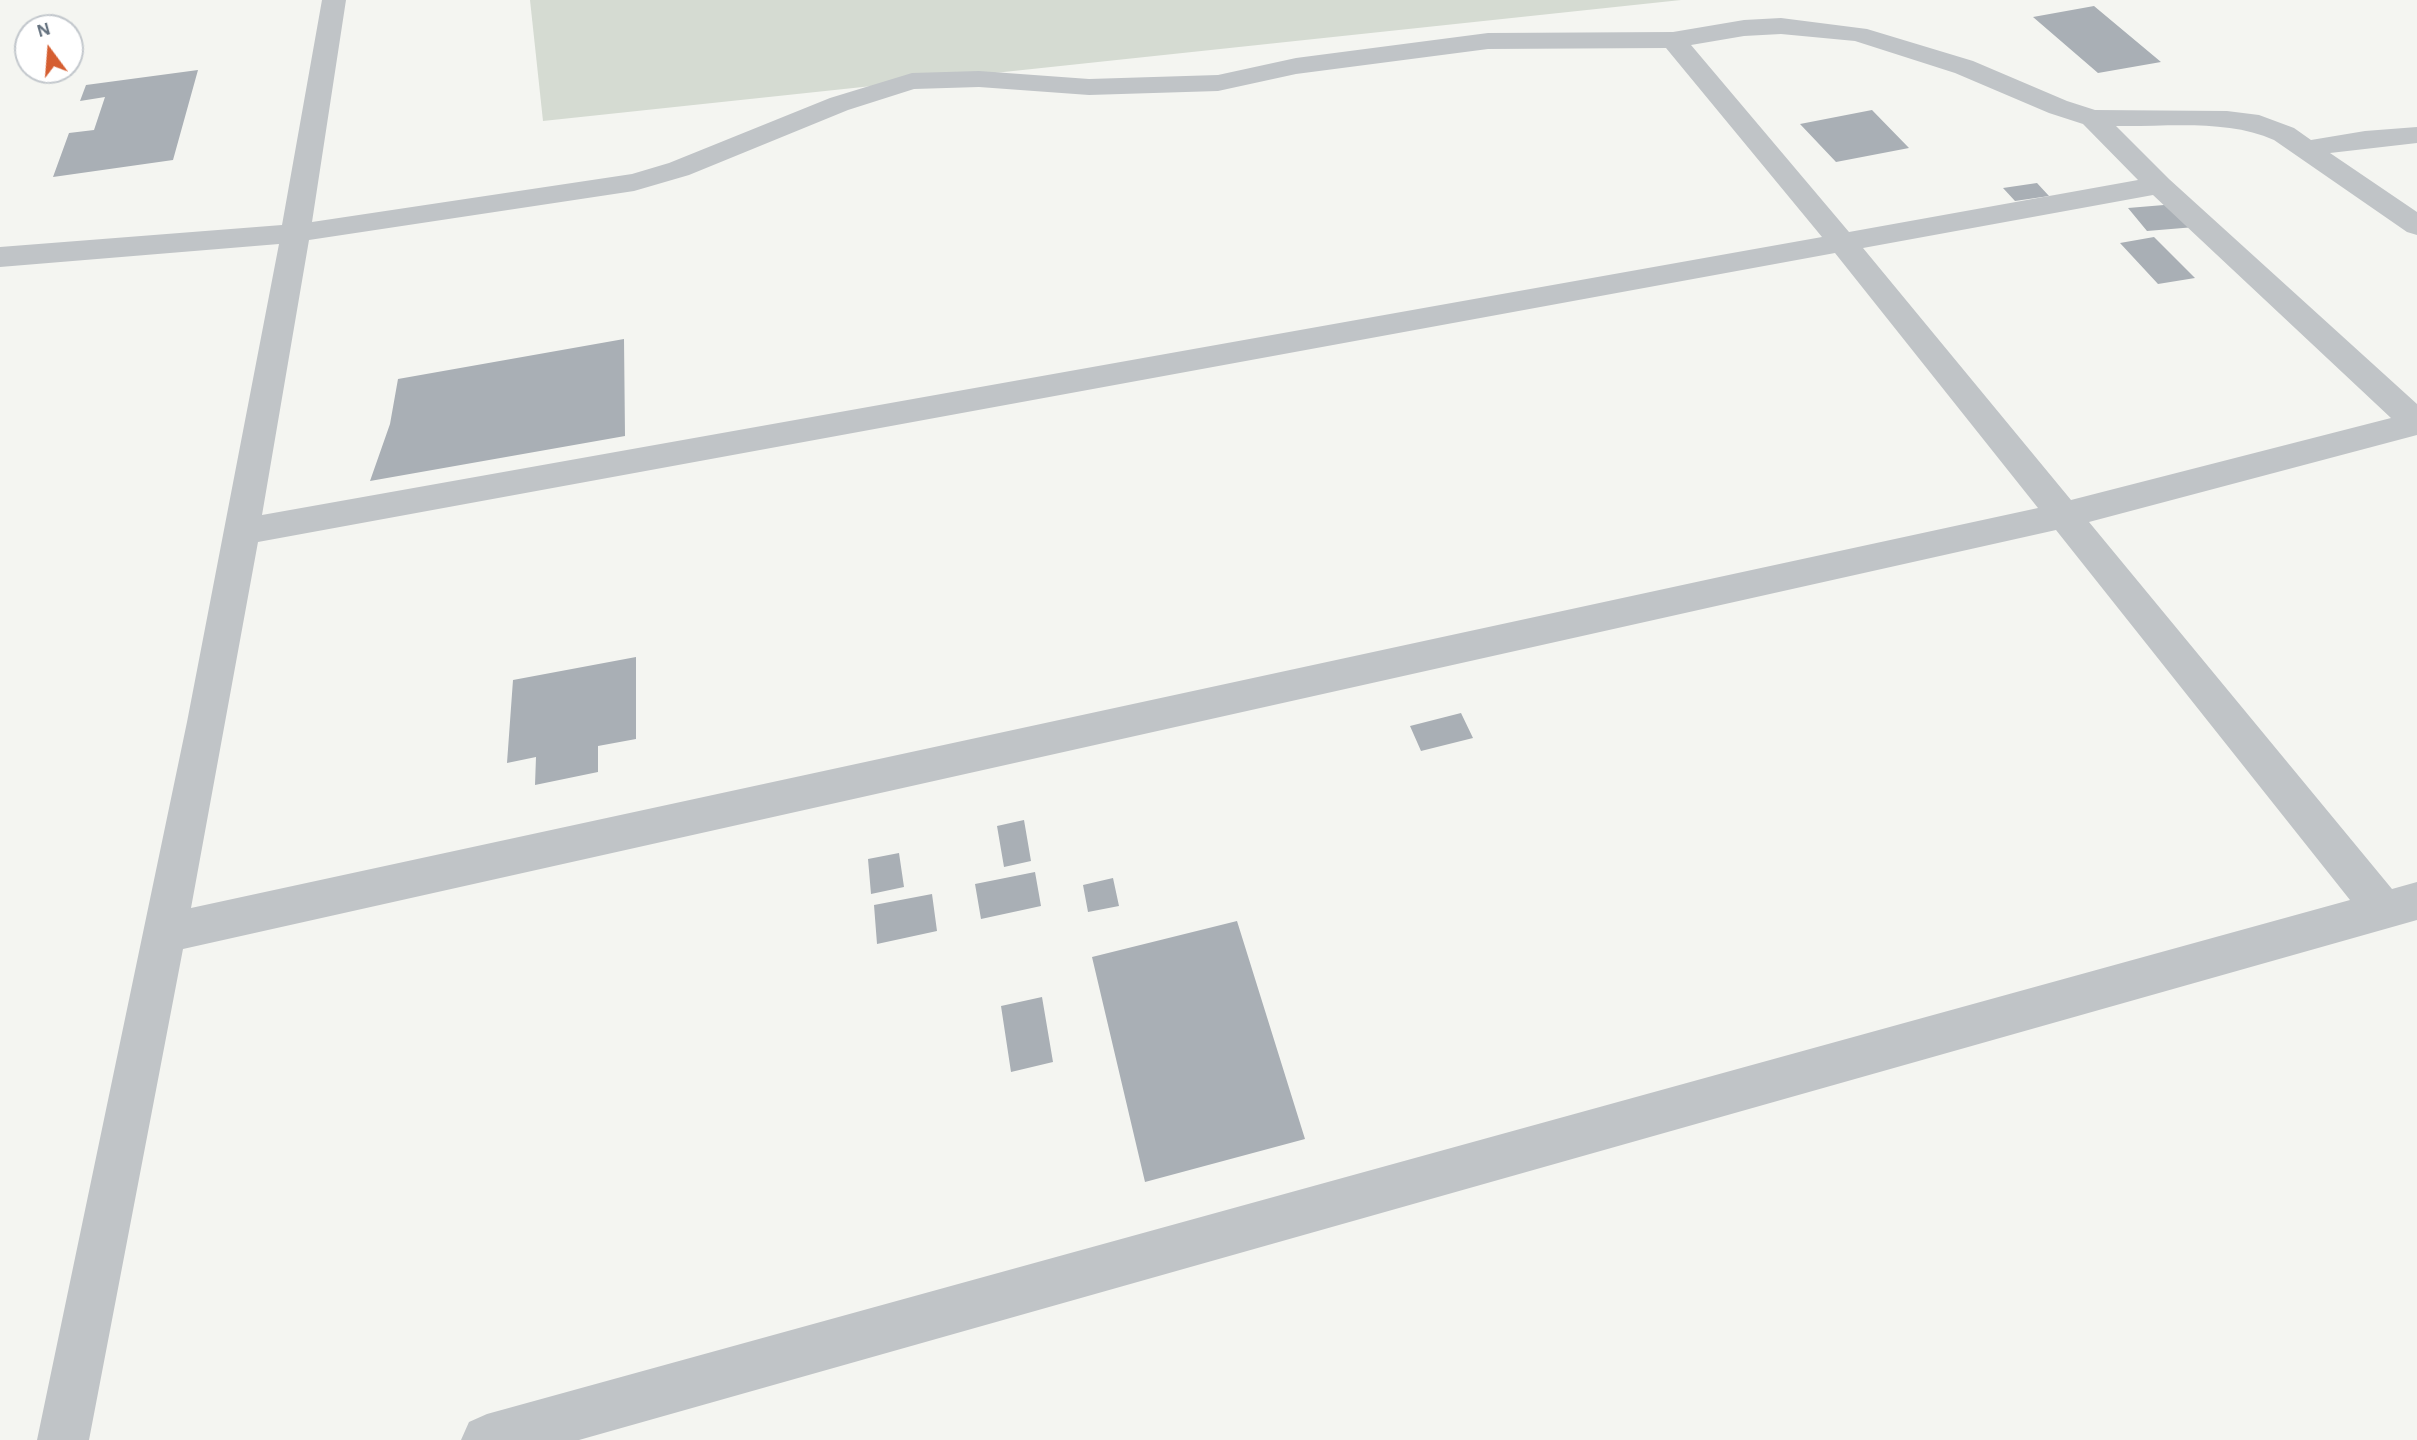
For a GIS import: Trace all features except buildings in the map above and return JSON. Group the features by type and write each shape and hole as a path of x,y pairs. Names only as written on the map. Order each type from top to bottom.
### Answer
{"street":[{"path":"63,1440 242,532 297,233 334,0"},
{"path":"0,257 297,233 634,183 679,169 839,104 912,81 979,79 1089,87 1218,83 1296,66 1488,41 1673,40 1744,27 1782,26 1858,34 1964,67 2058,107 2092,118 2227,118 2259,123 2284,134 2417,226"},
{"path":"487,1440 2400,905 2065,515 1673,40"},
{"path":"2092,118 2159,185 2417,423"},
{"path":"2305,149 2365,139 2417,135"},
{"path":"242,532 2159,185"},
{"path":"164,933 2065,515 2417,423"}],"shaded area":[{"path":"530,0 1681,0 543,121"}]}
